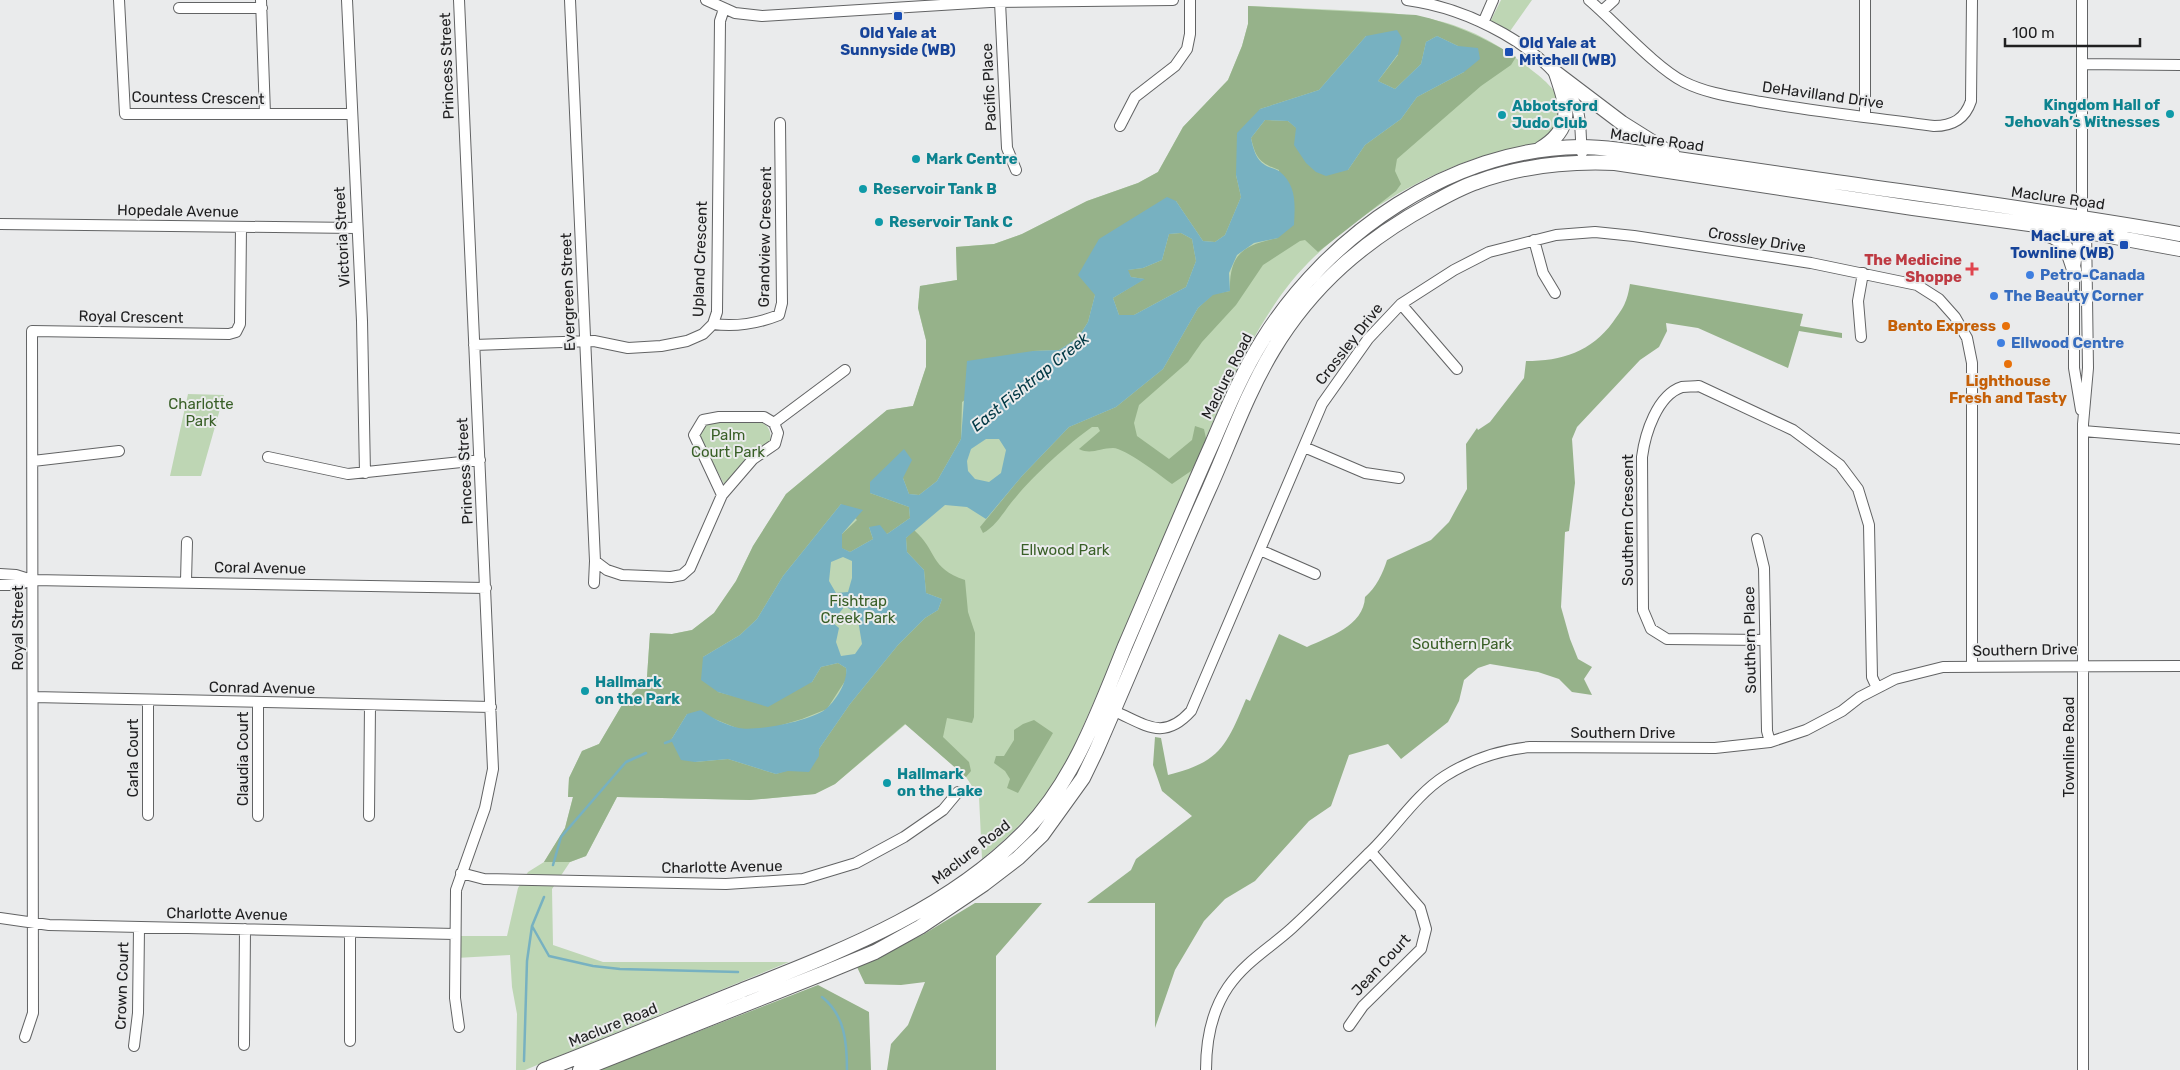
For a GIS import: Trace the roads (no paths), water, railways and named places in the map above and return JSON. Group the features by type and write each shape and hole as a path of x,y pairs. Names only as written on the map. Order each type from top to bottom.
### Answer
{"main road":[{"path":"1537,151 1554,140 1564,125 1566,105 1556,73"},
{"path":"1556,73 1622,123 1680,159"},
{"name":"Maclure Road","path":"544,1070 869,939 916,913 979,871 1008,848 1030,825 1065,780 1097,714 1240,381 1261,342 1292,298 1354,237 1412,196 1442,181 1493,161 1537,151 1581,147 1680,159 2082,227 2180,249"},
{"name":"Maclure Road","path":"580,1070 875,952 920,928 956,905 1018,858 1042,835 1083,778 1114,711 1255,384 1273,350 1301,309 1332,275 1392,225 1450,194 1476,182 1509,173 1582,162 1615,163 2015,222 2180,234"},
{"path":"2015,222 2024,230 2050,235 2061,241 2070,252 2074,270"},
{"path":"1114,711 1111,699 1127,660 1126,644"}],"street":[{"name":"Countess Crescent","path":"119,0 125,114 352,114"},
{"name":"Victoria Street","path":"347,0 356,228 362,321 366,473"},
{"name":"Princess Street","path":"459,0 491,707 491,783 485,808 460,873 456,890 455,998 459,1027"},
{"name":"Evergreen Street","path":"570,0 595,561 594,583"},
{"path":"706,0 724,9 762,16 868,5 1173,0"},
{"path":"1120,126 1135,97 1175,66 1187,49 1190,34 1190,0"},
{"path":"1407,0 1438,6 1483,23 1536,57 1556,73 1576,104 1582,162"},
{"path":"1483,23 1493,0"},
{"name":"DeHavilland Drive","path":"1589,0 1659,63 1683,81 1701,89 1810,110 1945,126 1953,124 1969,108 1972,93 1972,0"},
{"path":"1602,11 1614,0"},
{"path":"1865,117 1866,0"},
{"name":"Townline Road","path":"2082,0 2082,227 2088,368 2083,427 2083,1070"},
{"name":"Pacific Place","path":"1000,2 1007,148 1016,170"},
{"path":"179,8 262,4 265,114"},
{"name":"Upland Crescent","path":"474,344 585,341 628,348 661,346 687,341 703,334 714,324 716,312 720,21 724,9"},
{"path":"2082,64 2180,65"},
{"name":"Grandview Crescent","path":"714,324 725,326 753,323 779,315 782,303 780,123"},
{"name":"Hopedale Avenue","path":"0,224 356,228"},
{"name":"Royal Crescent","path":"32,331 229,334 236,332 240,324 240,227"},
{"name":"Townline Road","path":"2082,227 2074,270 2074,368 2083,427"},
{"name":"Crossley Drive","path":"1114,711 1152,728 1168,728 1180,723 1191,711 1322,404 1368,339 1400,304 1446,275 1489,252 1534,240 1595,232 1634,236 1811,263 1917,285 1939,299 1955,318 1967,338 1972,363 1972,666"},
{"path":"1534,240 1543,273 1555,293"},
{"path":"1861,337 1858,301 1863,274"},
{"path":"1400,304 1457,368"},
{"name":"Royal Street","path":"25,1037 33,1013 34,925 34,461 32,331"},
{"path":"774,423 845,370"},
{"name":"Southern Crescent","path":"1765,640 1667,639 1651,629 1643,610 1642,457 1644,442 1648,428 1666,398 1682,388 1698,386 1793,430 1840,465 1858,489 1869,525 1872,677 1877,688"},
{"path":"595,561 607,570 622,575 671,577 682,575 690,568 722,495 753,459 775,444 778,433 774,423 764,417 719,417 703,420 694,435 722,495"},
{"path":"2083,427 2180,439"},
{"path":"1304,447 1365,473 1399,478"},
{"path":"34,461 119,451"},
{"path":"268,457 348,474 480,460"},
{"name":"Southern Place","path":"1757,539 1764,568 1767,731 1770,742"},
{"path":"186,581 188,542"},
{"path":"1260,550 1315,574"},
{"name":"Coral Avenue","path":"0,574 16,575 33,580 186,581 486,588"},
{"name":"Coral Avenue","path":"0,584 16,585 33,580"},
{"name":"Southern Drive","path":"1206,1070 1208,1034 1215,1010 1228,987 1245,966 1290,929 1371,852 1431,787 1443,777 1475,759 1505,749 1530,747 1715,748 1770,742 1806,730 1877,688 1896,680 1943,666 2180,666"},
{"name":"Conrad Avenue","path":"33,697 370,706 491,707"},
{"name":"Carla Court","path":"148,700 148,815"},
{"name":"Claudia Court","path":"258,702 258,816"},
{"path":"369,816 370,706"},
{"name":"Charlotte Avenue","path":"460,873 484,879 726,884 803,879 856,864 904,837 943,810 958,792"},
{"name":"Jean Court","path":"1349,1026 1363,1006 1421,949 1426,929 1420,908 1371,852"},
{"name":"Charlotte Avenue","path":"0,918 34,925 455,934"},
{"name":"Crown Court","path":"134,1046 138,1013 139,928"},
{"path":"244,1045 245,929"},
{"path":"350,932 350,1042"}],"water":[{"path":"1397,30 1402,38 1398,54 1378,81 1395,89 1421,64 1426,42 1437,36 1458,46 1478,48 1480,59 1464,72 1417,97 1401,119 1365,145 1348,170 1326,176 1316,172 1306,163 1294,145 1296,128 1288,121 1265,120 1251,138 1253,146 1257,157 1262,163 1279,171 1289,183 1294,196 1294,225 1278,238 1254,243 1237,255 1229,273 1230,291 1213,295 1198,308 1163,369 1116,407 1069,427 1022,476 986,519 967,507 945,505 906,538 907,552 924,570 926,593 942,599 938,610 925,618 898,645 850,704 819,749 819,756 809,772 788,771 776,774 728,759 695,762 681,760 671,740 687,714 701,710 719,721 734,727 747,729 771,727 798,721 811,717 831,704 841,689 846,673 846,668 838,663 821,667 812,682 768,707 718,692 701,680 703,657 740,635 757,619 783,576 841,504 863,510 842,534 842,548 850,552 873,539 869,527 880,525 887,534 910,518 909,507 870,493 870,482 904,449 912,460 903,478 909,494 919,495 937,481 961,439 967,361 1033,351 1059,350 1078,338 1088,322 1095,295 1078,275 1099,239 1167,197 1176,201 1203,241 1215,242 1225,235 1241,197 1236,175 1237,133 1260,109 1319,90 1366,36","holes":["1181,233 1192,239 1196,261 1186,287 1134,315 1119,315 1113,298 1145,279 1131,277 1128,270 1143,268 1162,260 1169,234","986,439 999,439 1006,450 1001,473 989,482 975,479 968,471 967,461 971,449","843,557 852,561 852,578 848,592 836,593 829,581 831,562","845,606 857,614 862,644 855,654 841,656 836,642 839,628 832,622"]}],"waterway":[{"name":"East Fishtrap Creek","path":"665,743 673,740"},
{"name":"East Fishtrap Creek","path":"553,865 561,837 626,762 646,753"},
{"name":"East Fishtrap Creek","path":"524,1061 527,961 532,926 544,897"},
{"path":"532,926 549,956 593,966 620,969 738,972"},
{"path":"822,997 830,1004 840,1021 845,1040 847,1070"}],"place":[{"name":"Old Yale at Sunnyside (WB)","path":"898,16"},
{"name":"Old Yale at Mitchell (WB)","path":"1509,52"},
{"name":"Kingdom Hall of Jehovah’s Witnesses","path":"2170,114"},
{"name":"Abbotsford Judo Club","path":"1502,115"},
{"name":"Mark Centre","path":"916,159"},
{"name":"Reservoir Tank B","path":"863,189"},
{"name":"Reservoir Tank C","path":"879,222"},
{"name":"MacLure at Townline (WB)","path":"2124,245"},
{"name":"The Medicine Shoppe","path":"1972,269"},
{"name":"Petro-Canada","path":"2030,275"},
{"name":"The Beauty Corner","path":"1994,296"},
{"name":"Bento Express","path":"2006,326"},
{"name":"Ellwood Centre","path":"2001,343"},
{"name":"Lighthouse Fresh and Tasty","path":"2008,364"},
{"name":"Hallmark on the Park","path":"585,691"},
{"name":"Hallmark on the Lake","path":"887,783"}],"park label":[{"name":"Charlotte Park","path":"201,412"},
{"name":"Palm Court Park","path":"728,444"},
{"name":"Ellwood Park","path":"1065,550"},
{"name":"Fishtrap Creek Park","path":"858,610"},
{"name":"Southern Park","path":"1462,644"}]}
